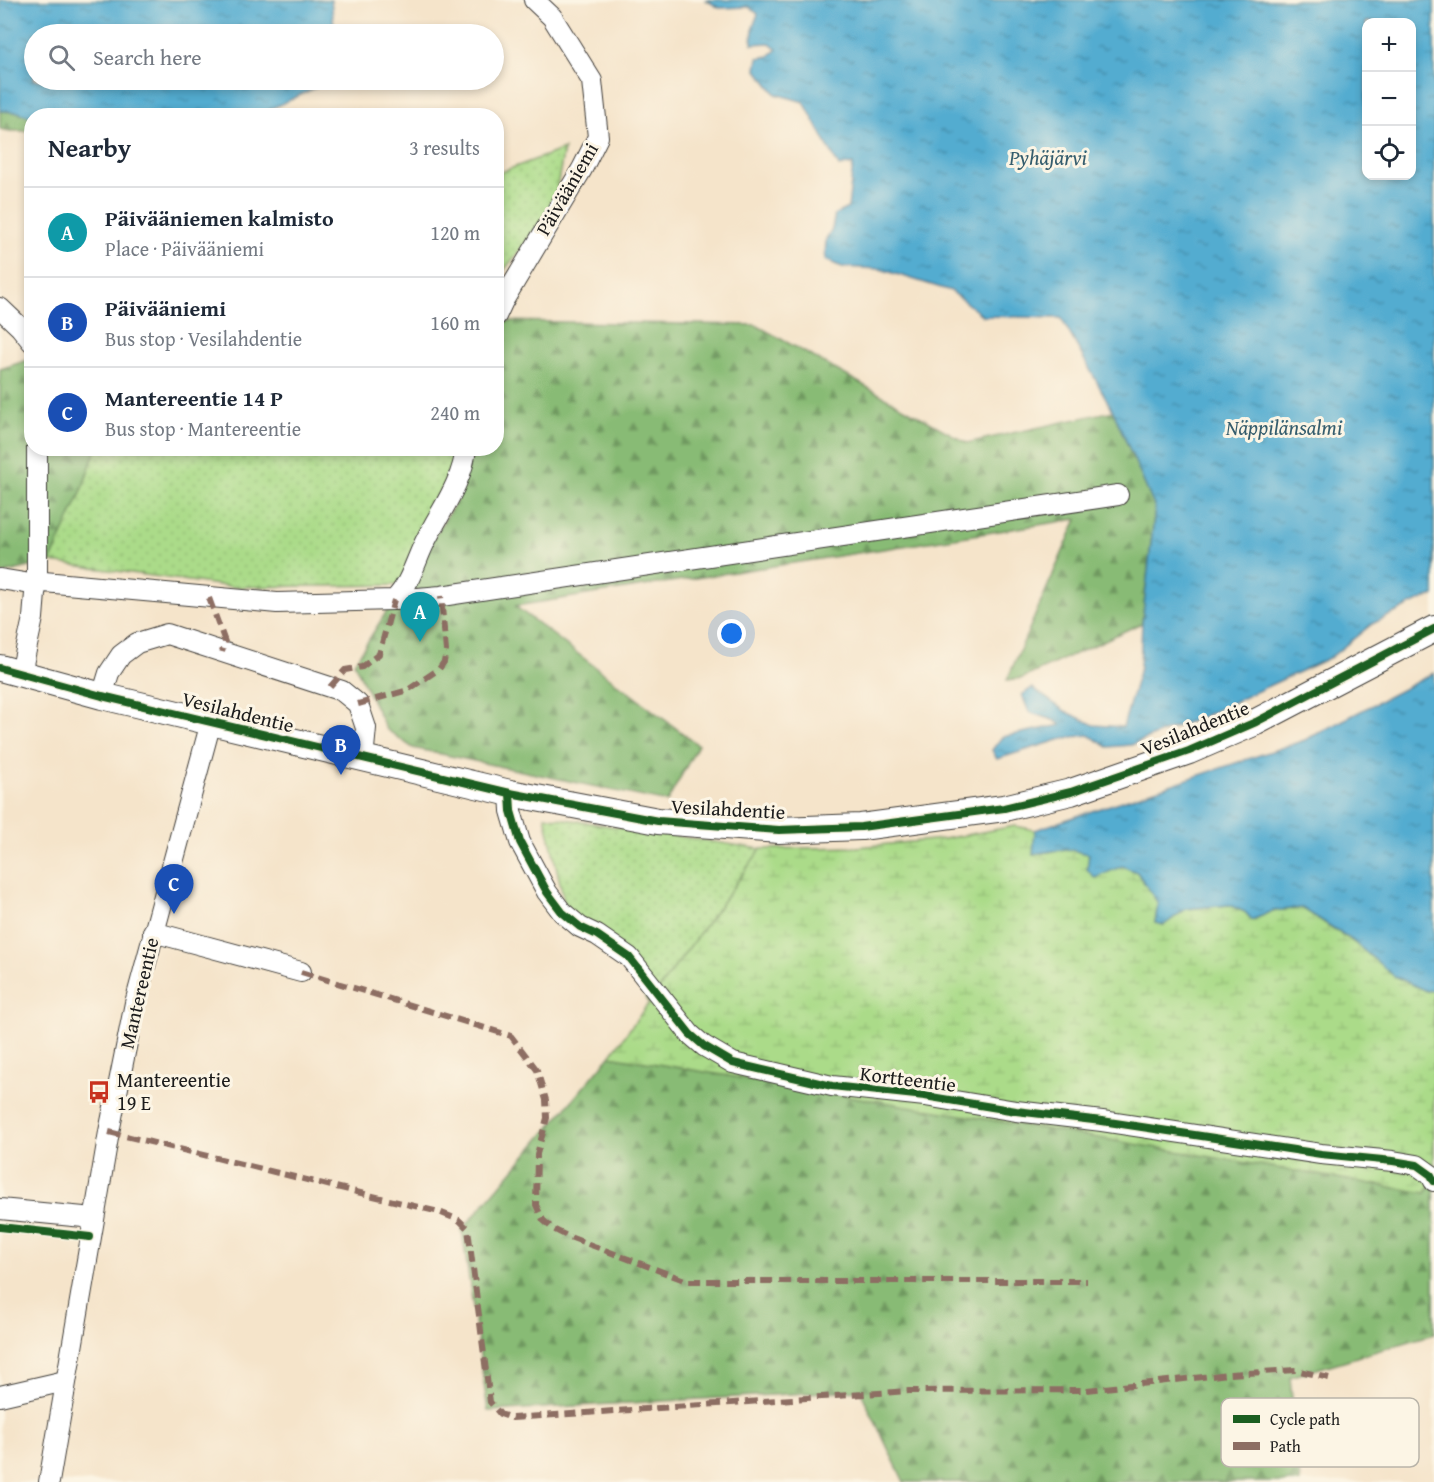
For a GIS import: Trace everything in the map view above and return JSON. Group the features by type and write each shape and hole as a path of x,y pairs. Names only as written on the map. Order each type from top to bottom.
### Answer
{"main road":[{"name":"Vesilahdentie","path":"10,670 102,696 510,793 658,821 779,830 861,827 1004,808 1071,792 1190,751 1256,722 1434,629"}],"street":[{"name":"Päivääniemi","path":"504,299 582,169 598,137 592,81 552,17 534,0"},
{"path":"0,308 24,332"},
{"path":"10,670 33,618 34,593 37,585 37,456"},
{"path":"394,600 402,592 426,539 453,490 465,456"},
{"path":"0,579 37,585 44,582 277,603 394,600 441,596 1118,495"},
{"path":"102,696 110,673 121,655 137,643 167,634 342,691 358,704 366,728 363,759"},
{"name":"Mantereentie","path":"49,1482 109,1132 135,1003 211,722"},
{"name":"Kortteentie","path":"510,793 511,811 520,842 546,892 562,912 580,927 597,935 629,957 690,1034 704,1046 733,1063 832,1086 925,1096 1016,1112 1102,1121 1321,1154 1417,1165 1431,1175 1434,1181"},
{"path":"153,932 301,972"},
{"path":"0,1209 94,1218"},
{"path":"0,1396 65,1381"}],"green space":[{"path":"0,111 24,114 24,131 0,129"},
{"path":"564,149 553,209 504,270 504,171"},
{"path":"504,321 756,325 967,443 1113,411 1155,508 1142,623 1023,678 1007,680 1077,519 515,606 698,745 667,802 413,748 386,729 354,663 456,502 469,456 504,456"},
{"path":"24,361 24,456 94,456 80,495 50,562 0,574 0,369"},
{"path":"94,456 468,456 403,585 233,587 50,562 80,495"},
{"path":"545,816 761,849 649,1003 617,949 571,933"},
{"path":"1015,826 1035,830 1034,854 1066,849 1090,854 1137,872 1158,903 1155,923 1164,925 1186,909 1229,905 1245,912 1252,920 1273,911 1302,908 1426,991 1434,990 1434,1177 1426,1193 610,1056 761,849 857,847 943,839"},
{"path":"610,1056 1426,1193 1434,1177 1434,1334 1290,1377 1292,1398 1221,1398 1221,1467 1299,1467 1300,1482 904,1482 860,1390 488,1411 462,1230"}],"water":[{"path":"0,0 331,0 334,24 24,24 24,90 311,90 273,108 24,108 24,114 0,111"},
{"path":"706,0 1434,0 1434,596 1372,624 1331,657 1206,715 1131,745 1108,747 1089,735 1065,738 997,759 992,750 1002,737 1061,725 1029,712 1022,695 1032,688 1065,711 1094,725 1123,727 1140,668 1142,623 1155,508 1113,411 1061,318 983,316 951,291 880,269 842,267 825,260 826,239 832,229 835,214 848,208 853,164 839,167 804,102 776,94 756,69 758,58 769,56 777,49 770,43 752,44 753,27 758,14 749,7 719,8"},
{"path":"1434,673 1434,990 1426,991 1394,976 1349,938 1302,908 1273,911 1252,920 1245,912 1229,905 1186,909 1164,925 1155,923 1158,903 1137,872 1122,866 1095,878 1087,869 1089,854 1066,849 1033,854 1035,830 1305,740"}],"marked path":[{"path":"358,704 408,690 439,669 444,662 446,651 441,596"},
{"path":"209,598 225,642 222,652"},
{"path":"330,687 345,670 362,667 379,654 394,600"},
{"path":"301,972 511,1036 537,1070 546,1100 547,1118 537,1154 536,1205 543,1220 553,1229 567,1236 687,1281 1087,1281"},
{"path":"109,1132 439,1212 459,1220 468,1229 490,1402 500,1414 512,1418 909,1391 1087,1390 1229,1374 1296,1370 1329,1378"}],"cycle path":[{"path":"0,668 102,696 510,793 658,821 779,830 861,827 1004,808 1071,792 1189,751 1256,722 1434,629"},
{"path":"510,793 511,811 520,842 547,892 562,912 580,927 597,935 629,957 690,1034 704,1046 733,1063 832,1086 925,1096 1321,1154 1417,1165 1431,1175 1434,1181"},
{"path":"0,1227 90,1237"}],"place":[{"name":"Päivääniemen kalmisto","path":"420,642"},
{"name":"Päivääniemi","path":"341,775"},
{"name":"Mantereentie 14 P","path":"174,914"},
{"name":"Mantereentie 19 E","path":"99,1092"}],"water label":[{"name":"Pyhäjärvi","path":"1048,158"},
{"name":"Näppilänsalmi","path":"1284,428"}]}
